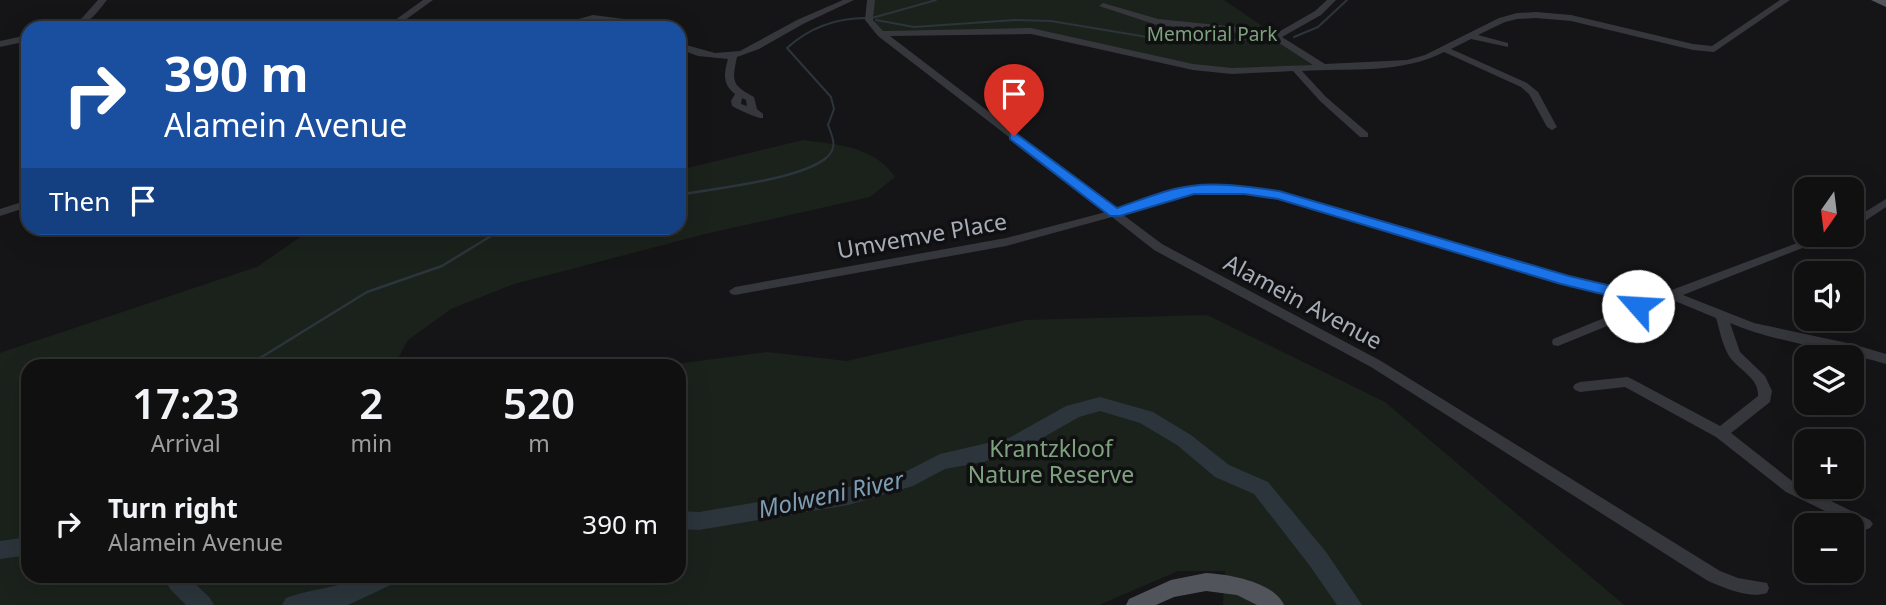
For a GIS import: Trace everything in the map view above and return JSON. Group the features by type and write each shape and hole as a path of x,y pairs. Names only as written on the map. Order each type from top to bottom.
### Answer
{"main road":[{"path":"1876,0 1886,4"},
{"path":"1136,605 1171,589 1212,581 1250,589 1274,605"}],"street":[{"path":"83,21 103,0"},
{"path":"398,21 429,0"},
{"path":"686,48 710,57 733,57 751,52 799,23 850,0"},
{"name":"Alamein Avenue","path":"871,0 869,19 881,34 1179,260 1377,364 1714,576 1737,585 1761,588"},
{"path":"1276,37 1318,13 1332,0"},
{"path":"881,34 1031,31 1205,69 1324,67 1408,63 1511,17 1549,16 1714,49 1786,0"},
{"path":"1103,6 1157,22 1257,32 1276,37 1324,67"},
{"path":"580,21 603,17 623,21"},
{"path":"1470,36 1505,45"},
{"path":"0,44 21,40"},
{"path":"1444,49 1524,85 1533,92 1552,127"},
{"path":"733,57 727,77 733,90 739,95 736,104 756,113"},
{"path":"1295,68 1323,99 1364,135"},
{"name":"Umvemve Place","path":"735,291 1006,242 1115,213 1177,192 1230,189 1279,195 1566,281 1640,298"},
{"path":"1864,217 1886,202"},
{"path":"0,213 21,206"},
{"path":"1558,342 1630,312 1638,306 1640,298 1671,295 1798,247"},
{"path":"1671,295 1751,327 1852,349 1883,360"},
{"path":"1721,433 1765,398 1766,391 1759,377 1735,355 1722,317"},
{"path":"1580,387 1627,382 1721,433 1791,488 1865,524"}],"green space":[{"name":"Memorial Park","path":"873,0 1224,0 1319,65 1215,69 1032,29 881,31 875,29"},
{"name":"Krantzkloof Nature Reserve","path":"803,140 866,153 877,159 895,177 870,197 709,233 514,284 451,309 408,340 398,359 21,359 21,583 686,583 686,363 767,352 847,361 1026,320 1207,315 1385,402 1624,605 1223,605 1225,571 1178,571 1099,605 0,605 0,353 257,267 303,235 686,235 686,168"}],"waterway":[{"path":"872,18 936,0"},
{"path":"1294,37 1318,27 1347,0"},
{"path":"825,158 834,144 828,125 834,109 831,97 787,48 804,35 824,26 844,20 866,18"},
{"path":"876,20 914,27 1015,20 1051,21 1183,43 1271,38"},
{"path":"686,194 777,178 813,166 825,158"},
{"path":"260,358 367,292 442,266 493,235"},
{"name":"Molweni River","path":"686,520 699,521 848,496 913,478 940,462 983,454 1016,444 1073,411 1100,404 1146,417 1184,440 1222,471 1261,488 1318,559 1350,605"},
{"name":"Molweni River","path":"0,550 21,547"},
{"name":"Molweni River","path":"179,583 202,605"},
{"name":"Molweni River","path":"294,605 345,596 372,583"}],"route":[{"path":"1014,136 1115,213 1194,189 1217,188 1279,195 1566,281 1616,295 1640,298 1638,306"}]}
